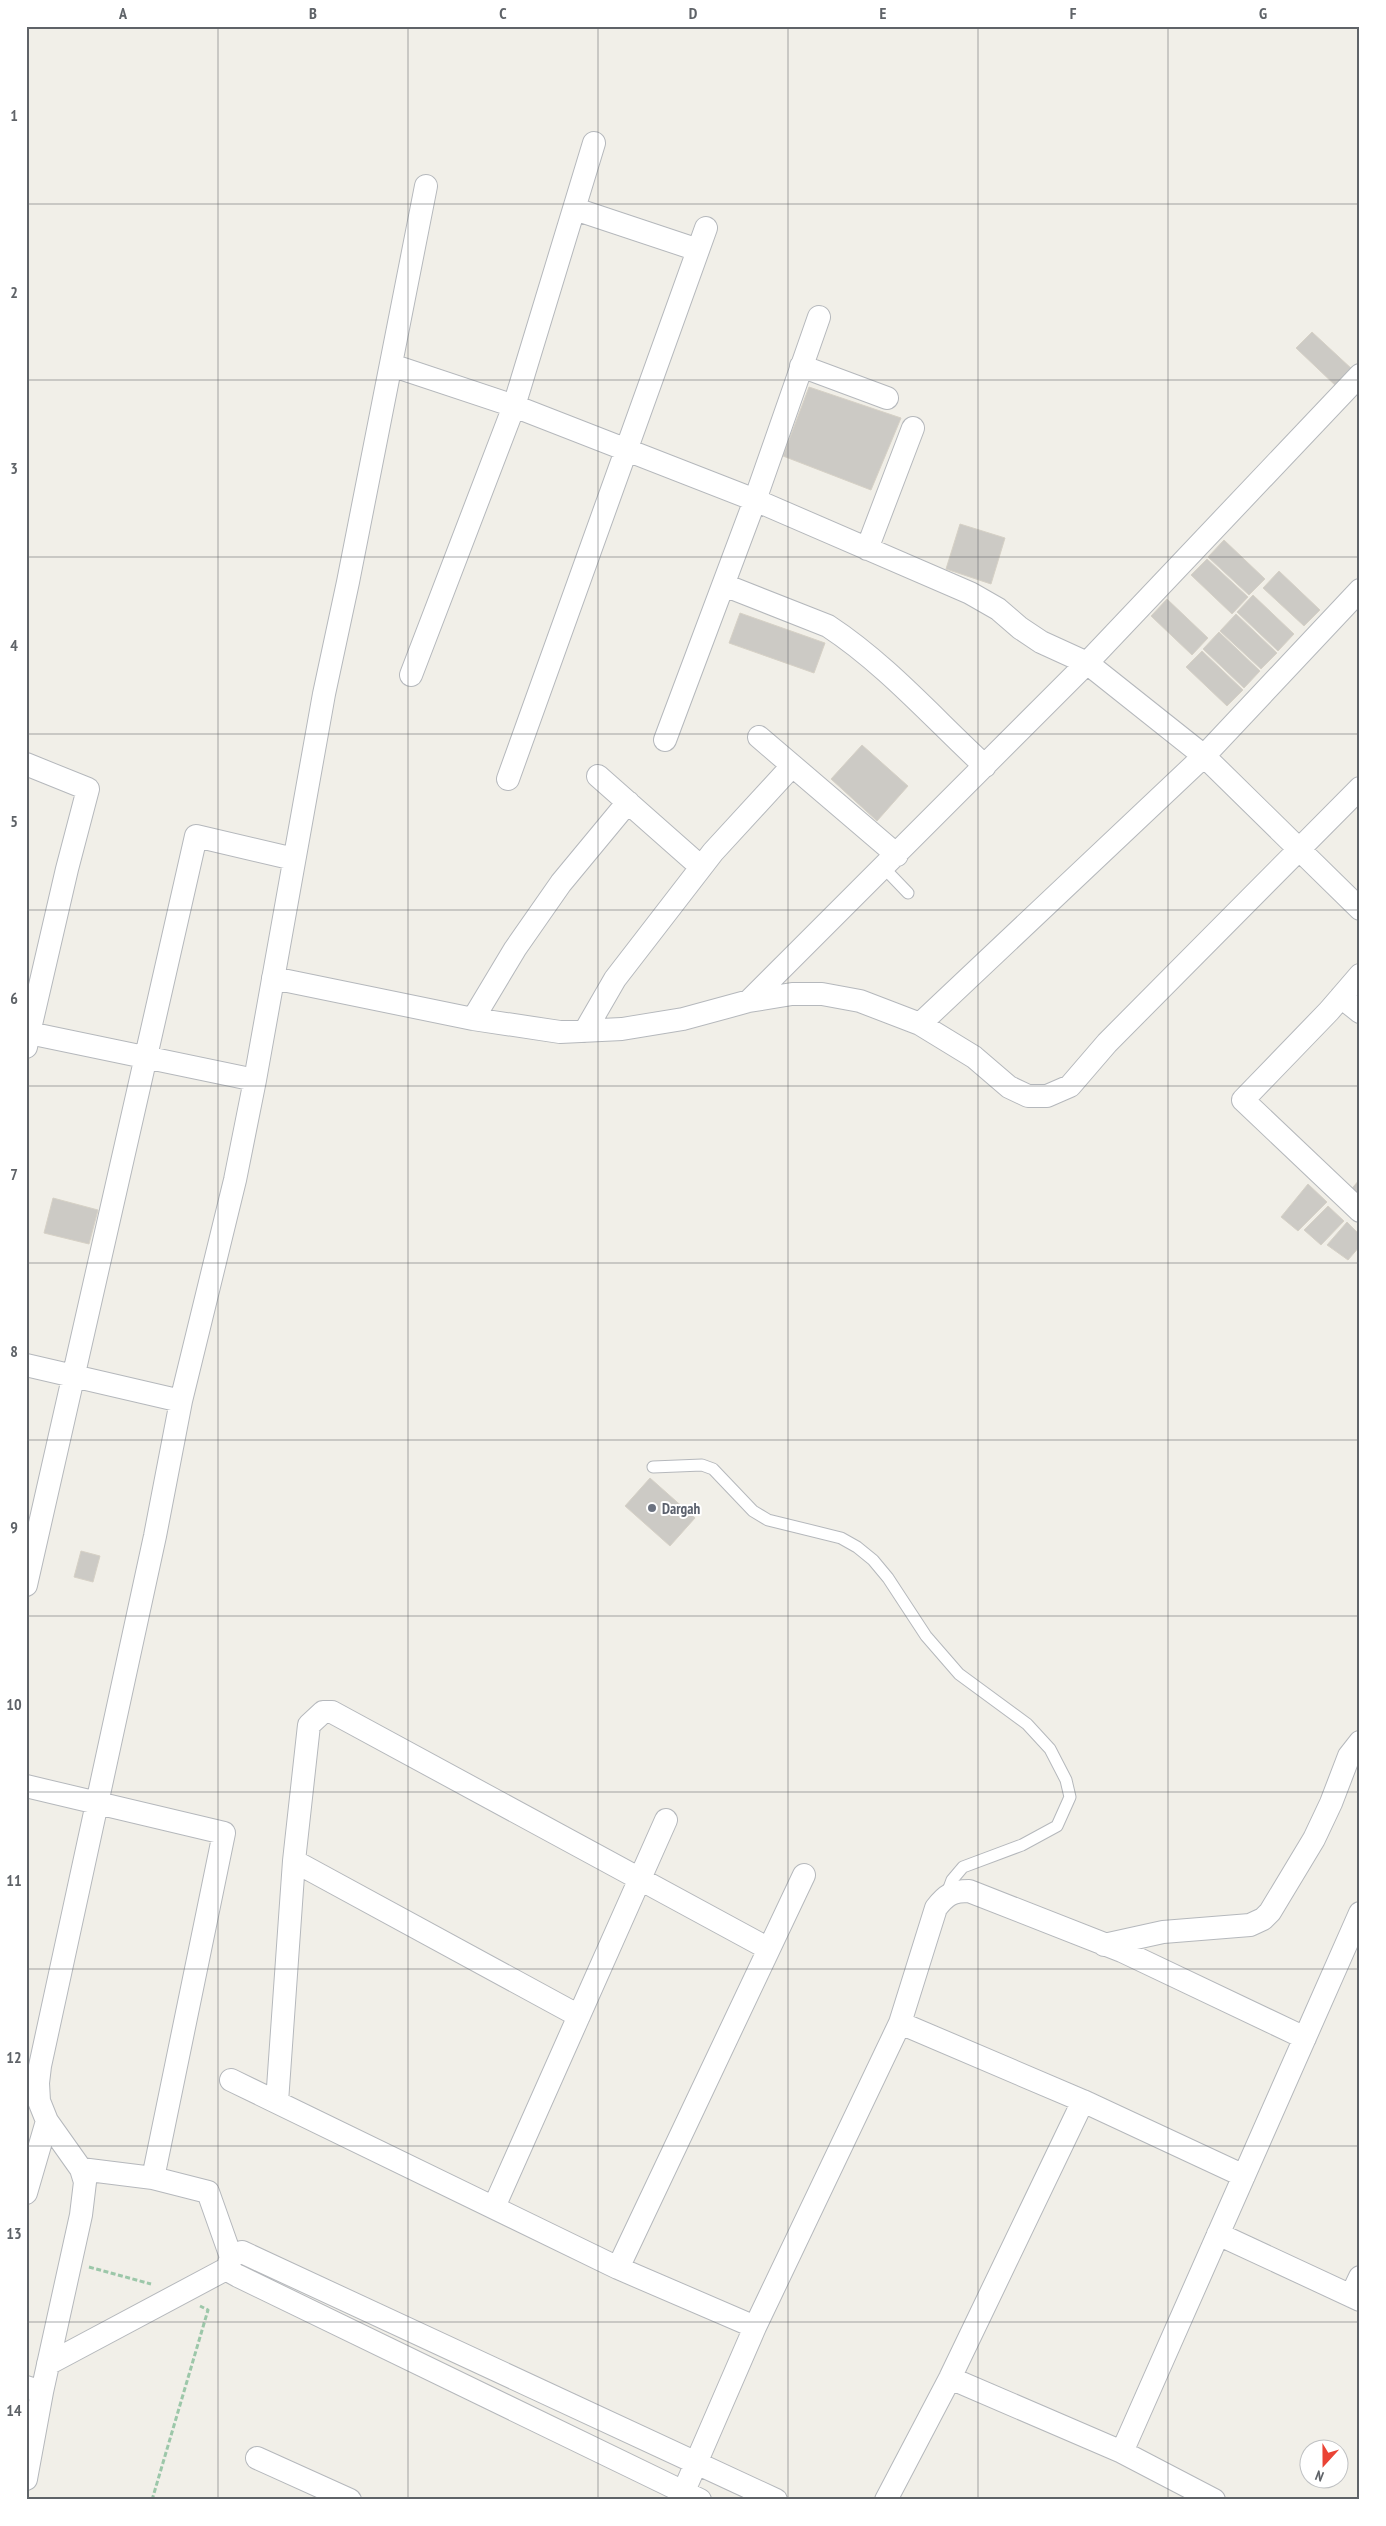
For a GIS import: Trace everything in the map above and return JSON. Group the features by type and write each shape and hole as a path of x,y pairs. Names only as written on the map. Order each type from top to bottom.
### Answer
{"street":[{"path":"411,675 514,406 594,143"},
{"path":"26,2479 34,2389 48,2364 71,2262 86,2182 81,2169 47,2121 39,2102 39,2075 181,1401 235,1180 256,1080 324,694 426,186"},
{"path":"574,208 698,250"},
{"path":"508,779 706,228"},
{"path":"665,740 755,500 818,317"},
{"path":"391,365 514,406 755,500 970,593 998,609 1020,628 1041,642 1087,663 1204,756 1360,909"},
{"path":"801,366 888,398"},
{"path":"749,1001 891,862 1087,663 1360,375"},
{"path":"867,549 912,428"},
{"path":"724,585 828,626 840,634 878,666 985,766"},
{"path":"920,1024 1204,756 1355,602"},
{"path":"759,737 792,766 891,862"},
{"path":"26,764 88,789 67,869 28,1040 145,1056 256,1080"},
{"path":"586,1031 615,979 701,867 792,766"},
{"path":"598,776 701,867"},
{"path":"273,978 473,1019 560,1032 622,1029 682,1019 749,1001 792,994 822,994 860,1002 920,1024 974,1057 1009,1087 1028,1096 1046,1096 1070,1086 1107,1042 1360,788"},
{"path":"473,1019 515,948 561,883 628,802"},
{"path":"26,1585 196,836 294,858"},
{"path":"1360,975 1243,1100 1360,1211"},
{"path":"1341,997 1360,1012"},
{"path":"26,1366 181,1401"},
{"path":"277,2102 294,1861 309,1725 324,1712 332,1712 769,1949"},
{"path":"1104,1944 1201,1927 1234,1928 1263,1919 1270,1912 1314,1839 1331,1803 1349,1756 1360,1742"},
{"path":"26,1786 224,1833 153,2178"},
{"path":"494,2207 666,1820"},
{"path":"294,1861 579,2016"},
{"path":"618,2268 804,1875"},
{"path":"81,2169 153,2178 208,2192 230,2262 229,2271 688,2497 698,2462 755,2327 900,2023 936,1908 946,1896 956,1891 969,1891 1104,1944 1305,2038"},
{"path":"1122,2452 1360,1913"},
{"path":"900,2023 1083,2101 1244,2176"},
{"path":"231,2080 618,2268 755,2327"},
{"path":"886,2500 950,2378 1083,2101"},
{"path":"26,2193 47,2121"},
{"path":"1218,2234 1357,2291"},
{"path":"48,2364 176,2295 230,2262 242,2252 698,2462 776,2500"},
{"path":"950,2378 1122,2452 1214,2500"},
{"path":"257,2458 350,2500"}],"lane":[{"path":"891,862 908,893"},
{"path":"652,1467 702,1465 713,1470 753,1510 768,1520 841,1538 857,1547 874,1560 926,1636 959,1674 1027,1724 1050,1749 1066,1780 1070,1797 1058,1826 1022,1846 963,1867 952,1880 946,1896"}],"path":[{"path":"71,2262 154,2285 208,2310 152,2500"}],"building":[{"path":"1312,332 1353,370 1337,387 1296,348"},
{"path":"809,387 901,418 871,490 783,456"},
{"path":"960,524 1005,538 991,584 946,569"},
{"path":"1224,540 1265,579 1249,595 1208,557"},
{"path":"1207,559 1248,597 1232,614 1191,575"},
{"path":"1279,571 1320,610 1304,626 1263,588"},
{"path":"1253,595 1294,634 1278,651 1237,612"},
{"path":"1167,599 1208,638 1192,655 1151,616"},
{"path":"740,613 825,643 814,673 729,643"},
{"path":"1236,614 1277,653 1261,669 1220,631"},
{"path":"1219,632 1260,671 1244,688 1203,649"},
{"path":"1202,651 1243,690 1227,706 1186,667"},
{"path":"862,745 908,786 877,821 831,779"},
{"path":"1360,1179 1360,1203 1348,1193"},
{"path":"1308,1184 1327,1202 1298,1231 1281,1217"},
{"path":"53,1198 98,1210 89,1244 44,1233"},
{"path":"1328,1206 1344,1221 1321,1245 1304,1230"},
{"path":"1347,1222 1360,1235 1360,1246 1348,1260 1327,1245"},
{"path":"650,1478 695,1518 670,1546 625,1506"},
{"path":"81,1551 100,1556 93,1582 74,1577"}],"place":[{"name":"Dargah","path":"652,1508"}]}
